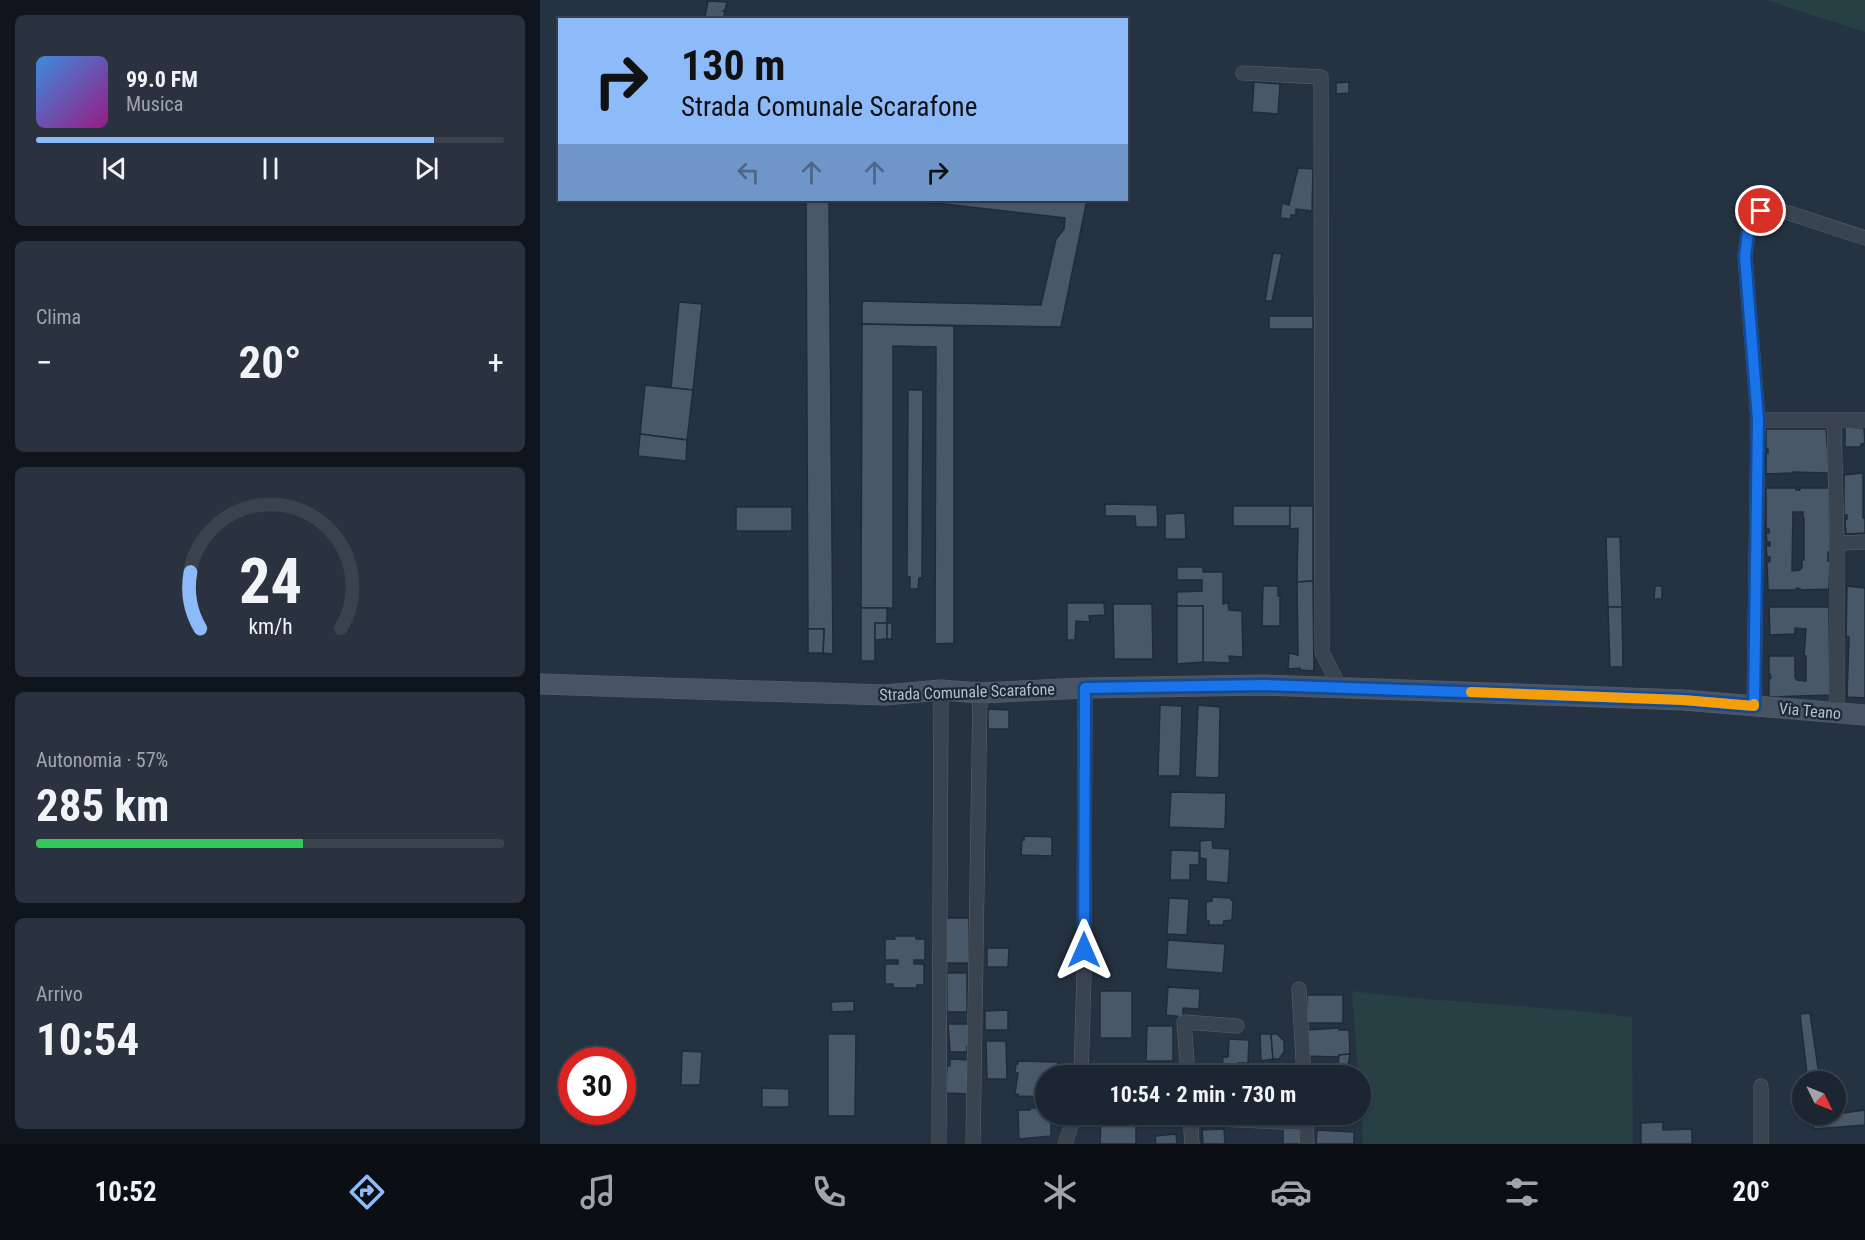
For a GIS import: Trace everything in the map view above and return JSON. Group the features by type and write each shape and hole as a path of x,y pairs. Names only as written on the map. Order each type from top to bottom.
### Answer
{"street":[{"path":"1243,73 1321,77 1322,652 1340,688"},
{"path":"1754,706 1758,420 1745,256 1749,225 1761,211 1780,210 1865,238"},
{"path":"1758,420 1834,422 1865,420"},
{"path":"1834,422 1838,714"},
{"path":"1837,543 1865,542"},
{"name":"Strada Comunale Scarafone","path":"540,684 885,695 941,690 980,693 1085,688 1265,685 1683,700 1754,706"},
{"path":"1081,1065 1085,688"},
{"path":"939,1144 941,690"},
{"path":"973,1144 980,693"},
{"name":"Via Teano","path":"1754,706 1865,716"},
{"path":"1299,989 1303,1065"},
{"path":"1187,1065 1184,1022 1237,1026"},
{"path":"1761,1086 1761,1144"},
{"path":"1065,1144 1071,1125"},
{"path":"1191,1125 1192,1144"},
{"path":"1306,1125 1307,1144"}],"green space":[{"path":"1766,0 1865,0 1865,32"},
{"path":"1352,991 1632,1017 1633,1144 1363,1144 1362,1125 1371,1125 1371,1065 1357,1065"}],"building":[{"path":"708,1 727,2 723,11 725,12 724,18 705,17"},
{"path":"1254,82 1280,84 1278,114 1252,112"},
{"path":"1349,82 1349,93 1336,94 1336,83"},
{"path":"1298,168 1313,169 1312,211 1296,209 1296,215 1291,215 1291,219 1280,218 1282,203 1289,205"},
{"path":"806,201 829,201 833,654 823,653 824,629 808,629"},
{"path":"918,201 1087,201 1061,327 862,324 862,301 1041,305 1056,239 1064,229 1065,218"},
{"path":"1273,253 1282,254 1272,301 1265,301"},
{"path":"679,302 702,304 693,390 671,388"},
{"path":"1269,316 1313,316 1313,329 1269,329"},
{"path":"862,324 954,326 954,643 935,644 936,347 893,346 893,608 861,608"},
{"path":"645,385 693,390 687,440 640,434"},
{"path":"908,390 923,390 922,578 919,578 918,589 910,589 910,577 907,577"},
{"path":"1845,427 1864,428 1865,443 1861,444 1861,447 1845,447"},
{"path":"1766,429 1826,429 1829,473 1766,474 1768,449 1766,449"},
{"path":"640,434 687,440 686,461 638,456"},
{"path":"1863,473 1865,533 1846,534 1844,475"},
{"path":"1766,488 1800,490 1800,488 1829,488 1829,589 1768,590 1767,563 1770,557 1767,557 1766,546 1770,546 1770,542 1767,542 1766,533 1769,533 1769,529 1766,528","holes":["1793,512 1803,512 1804,560 1802,560 1800,570 1792,571"]},
{"path":"1105,504 1157,505 1158,527 1136,527 1135,516 1105,516"},
{"path":"1233,506 1290,506 1290,526 1233,526"},
{"path":"1290,506 1313,506 1313,581 1297,582 1298,528 1290,529"},
{"path":"736,507 792,507 792,531 736,531"},
{"path":"1185,513 1186,539 1165,539 1165,514"},
{"path":"1606,537 1620,537 1622,607 1608,607"},
{"path":"1177,567 1203,567 1203,572 1223,572 1223,604 1228,603 1229,610 1242,611 1243,657 1229,656 1230,663 1203,662 1203,606 1177,606 1177,592 1202,591 1202,580 1177,580"},
{"path":"1313,581 1314,671 1300,670 1300,668 1288,669 1289,653 1298,655 1297,582"},
{"path":"1263,586 1278,586 1280,626 1262,626"},
{"path":"1655,586 1662,586 1662,599 1654,599"},
{"path":"1847,586 1865,588 1865,698 1847,697 1849,637 1846,636"},
{"path":"1067,603 1104,603 1105,615 1089,616 1090,622 1076,621 1075,640 1067,640"},
{"path":"1113,604 1152,604 1153,659 1114,659"},
{"path":"1177,606 1203,606 1203,662 1177,664"},
{"path":"1608,607 1622,607 1623,667 1610,667"},
{"path":"1769,607 1829,607 1830,695 1769,697 1769,679 1771,678 1769,656 1795,656 1795,677 1797,680 1806,681 1806,656 1804,655 1806,629 1795,628 1795,634 1770,635"},
{"path":"861,608 887,608 887,623 875,623 875,661 861,661"},
{"path":"875,623 887,623 887,639 875,640"},
{"path":"887,623 892,623 892,639 887,639"},
{"path":"808,629 824,629 823,653 808,653"},
{"path":"1160,705 1182,706 1180,776 1158,776"},
{"path":"1198,705 1220,707 1219,778 1195,777"},
{"path":"988,709 1009,710 1009,729 988,729"},
{"path":"1171,792 1226,793 1225,829 1169,827"},
{"path":"1024,836 1052,837 1052,856 1021,855"},
{"path":"1212,840 1213,848 1230,850 1228,883 1206,881 1206,859 1200,858 1200,841"},
{"path":"1171,850 1199,851 1199,865 1190,865 1190,880 1170,880"},
{"path":"1212,897 1230,898 1233,902 1232,920 1224,921 1223,925 1209,925 1209,921 1206,920 1206,902 1212,901"},
{"path":"1169,898 1189,899 1187,935 1167,934"},
{"path":"944,918 969,918 969,963 944,963"},
{"path":"894,936 916,936 916,939 925,939 925,960 914,960 914,964 924,964 924,985 917,985 917,988 893,988 893,984 885,984 885,964 898,964 898,960 885,960 885,939 895,939"},
{"path":"1168,940 1225,944 1223,973 1166,969"},
{"path":"987,948 1009,948 1008,967 987,967"},
{"path":"947,973 967,973 967,1012 947,1012"},
{"path":"1168,987 1200,989 1199,1009 1183,1008 1183,1017 1166,1015"},
{"path":"1100,991 1132,991 1132,1038 1100,1038"},
{"path":"1307,995 1343,995 1343,1023 1307,1023"},
{"path":"854,1001 854,1011 832,1012 831,1002"},
{"path":"1008,1010 1008,1030 985,1030 985,1011"},
{"path":"1810,1013 1818,1071 1807,1071 1800,1014"},
{"path":"948,1024 969,1024 967,1052 950,1052"},
{"path":"1147,1026 1173,1026 1173,1061 1146,1061"},
{"path":"1339,1028 1339,1030 1349,1030 1350,1054 1338,1057 1309,1056 1306,1030"},
{"path":"828,1034 856,1034 855,1116 828,1116"},
{"path":"1260,1034 1271,1034 1273,1059 1261,1061"},
{"path":"1271,1034 1277,1034 1284,1041 1284,1052 1279,1059 1273,1059"},
{"path":"1229,1039 1249,1040 1248,1063 1222,1065 1223,1057 1228,1057"},
{"path":"986,1041 1006,1041 1007,1079 987,1079"},
{"path":"682,1051 702,1052 700,1085 681,1085"},
{"path":"1350,1054 1348,1065 1338,1065 1339,1055"},
{"path":"950,1059 970,1060 969,1094 946,1093 947,1066 950,1066"},
{"path":"1018,1061 1058,1062 1058,1065 1035,1065 1035,1097 1015,1094 1018,1073 1015,1073 1016,1064"},
{"path":"1311,1063 1346,1065 1311,1065"},
{"path":"762,1088 789,1089 789,1107 762,1107"},
{"path":"1030,1108 1035,1108 1035,1125 1051,1125 1051,1136 1019,1139 1018,1110 1030,1110"},
{"path":"1865,1110 1865,1125 1814,1129 1814,1125 1846,1125 1846,1113"},
{"path":"1663,1122 1663,1130 1692,1129 1692,1144 1641,1144 1641,1123"},
{"path":"1101,1125 1136,1125 1136,1144 1100,1144"},
{"path":"1283,1125 1305,1125 1306,1144 1283,1144"},
{"path":"1224,1129 1225,1144 1203,1144 1202,1130"},
{"path":"1317,1130 1354,1132 1354,1144 1316,1144"},
{"path":"1176,1134 1177,1144 1156,1144 1155,1136"}],"slow traffic":[{"path":"1471,692 1683,700 1754,706 1754,704"}],"route":[{"path":"1084,950 1085,688 1265,685 1683,700 1754,706 1758,420 1745,256 1749,225 1761,211"}]}
